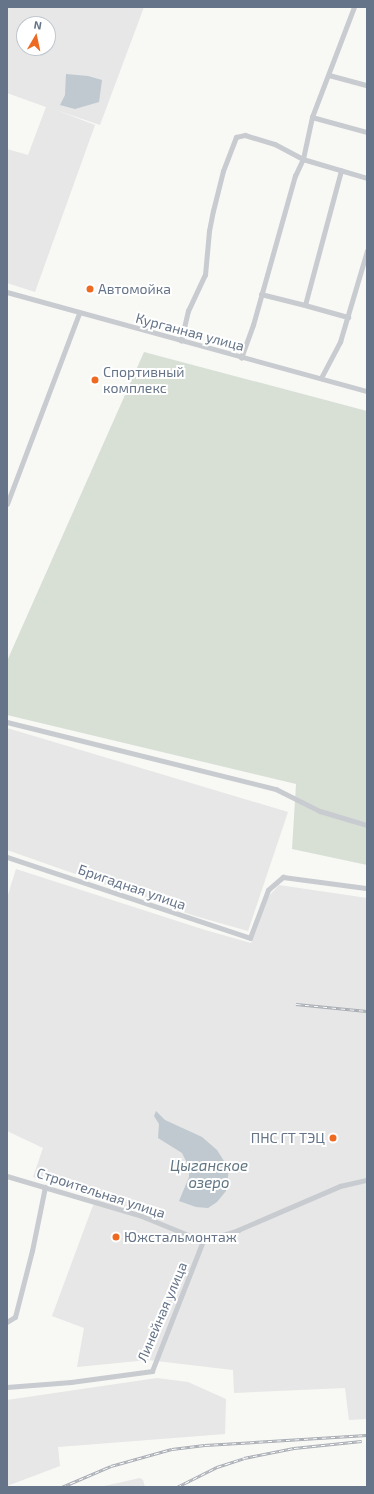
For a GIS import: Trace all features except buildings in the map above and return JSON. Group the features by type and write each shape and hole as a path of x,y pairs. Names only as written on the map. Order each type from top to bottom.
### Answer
{"street":[{"path":"241,358 253,325 295,176 303,159 312,117 354,7"},
{"path":"329,75 367,85"},
{"path":"312,117 367,132"},
{"path":"181,341 188,311 205,275 209,231 213,211 223,171 233,141 236,137 245,135 275,144 303,159 341,172 367,178"},
{"path":"305,305 341,172"},
{"path":"321,378 340,342 367,251"},
{"name":"Курганная улица","path":"7,292 241,358 367,391"},
{"path":"261,294 348,317"},
{"path":"7,504 79,313"},
{"path":"7,722 276,789 320,811 367,824"},
{"name":"Бригадная улица","path":"7,856 250,938 268,890 283,877 367,888"},
{"name":"Строительная улица","path":"7,1176 40,1184 45,1187 142,1216 204,1241"},
{"path":"204,1241 238,1230 340,1186 367,1180"},
{"path":"7,1322 15,1316 32,1251 45,1187"},
{"name":"Линейная улица","path":"7,1387 71,1382 152,1371 204,1241"}],"shaded area":[{"path":"7,7 144,7 100,125 56,110 95,125 35,292 7,283 7,149 28,155 46,107 7,93"},
{"path":"144,352 367,411 367,865 292,849 296,784 7,715 7,661"},
{"path":"7,728 288,812 248,931 195,916 7,850"},
{"path":"16,869 205,930 251,943 266,899 279,885 367,898 367,1419 349,1420 345,1388 234,1393 233,1370 148,1360 77,1367 84,1328 52,1316 92,1208 99,1194 33,1177 43,1148 7,1131 7,898"},
{"path":"157,1378 188,1382 226,1399 225,1434 58,1447 60,1466 7,1486 7,1400"},
{"path":"140,1478 143,1480 145,1487 100,1487"}],"water":[{"path":"66,74 88,76 102,80 99,102 75,109 60,105 65,95"},
{"name":"Цыганское озеро","path":"156,1111 165,1120 202,1137 217,1150 229,1169 226,1191 217,1202 208,1208 196,1207 179,1201 189,1177 189,1167 182,1153 158,1138 159,1124 154,1116"}],"railway":[{"path":"296,1004 367,1011"},
{"path":"62,1487 111,1466 172,1449 205,1445 367,1435"},
{"path":"177,1487 217,1467 244,1458 294,1448 362,1441"}],"place":[{"name":"Автомойка","path":"90,289"},
{"name":"Спортивный комплекс","path":"95,380"},
{"name":"ПНС ГТ ТЭЦ","path":"333,1138"},
{"name":"Южстальмонтаж","path":"116,1237"}]}
